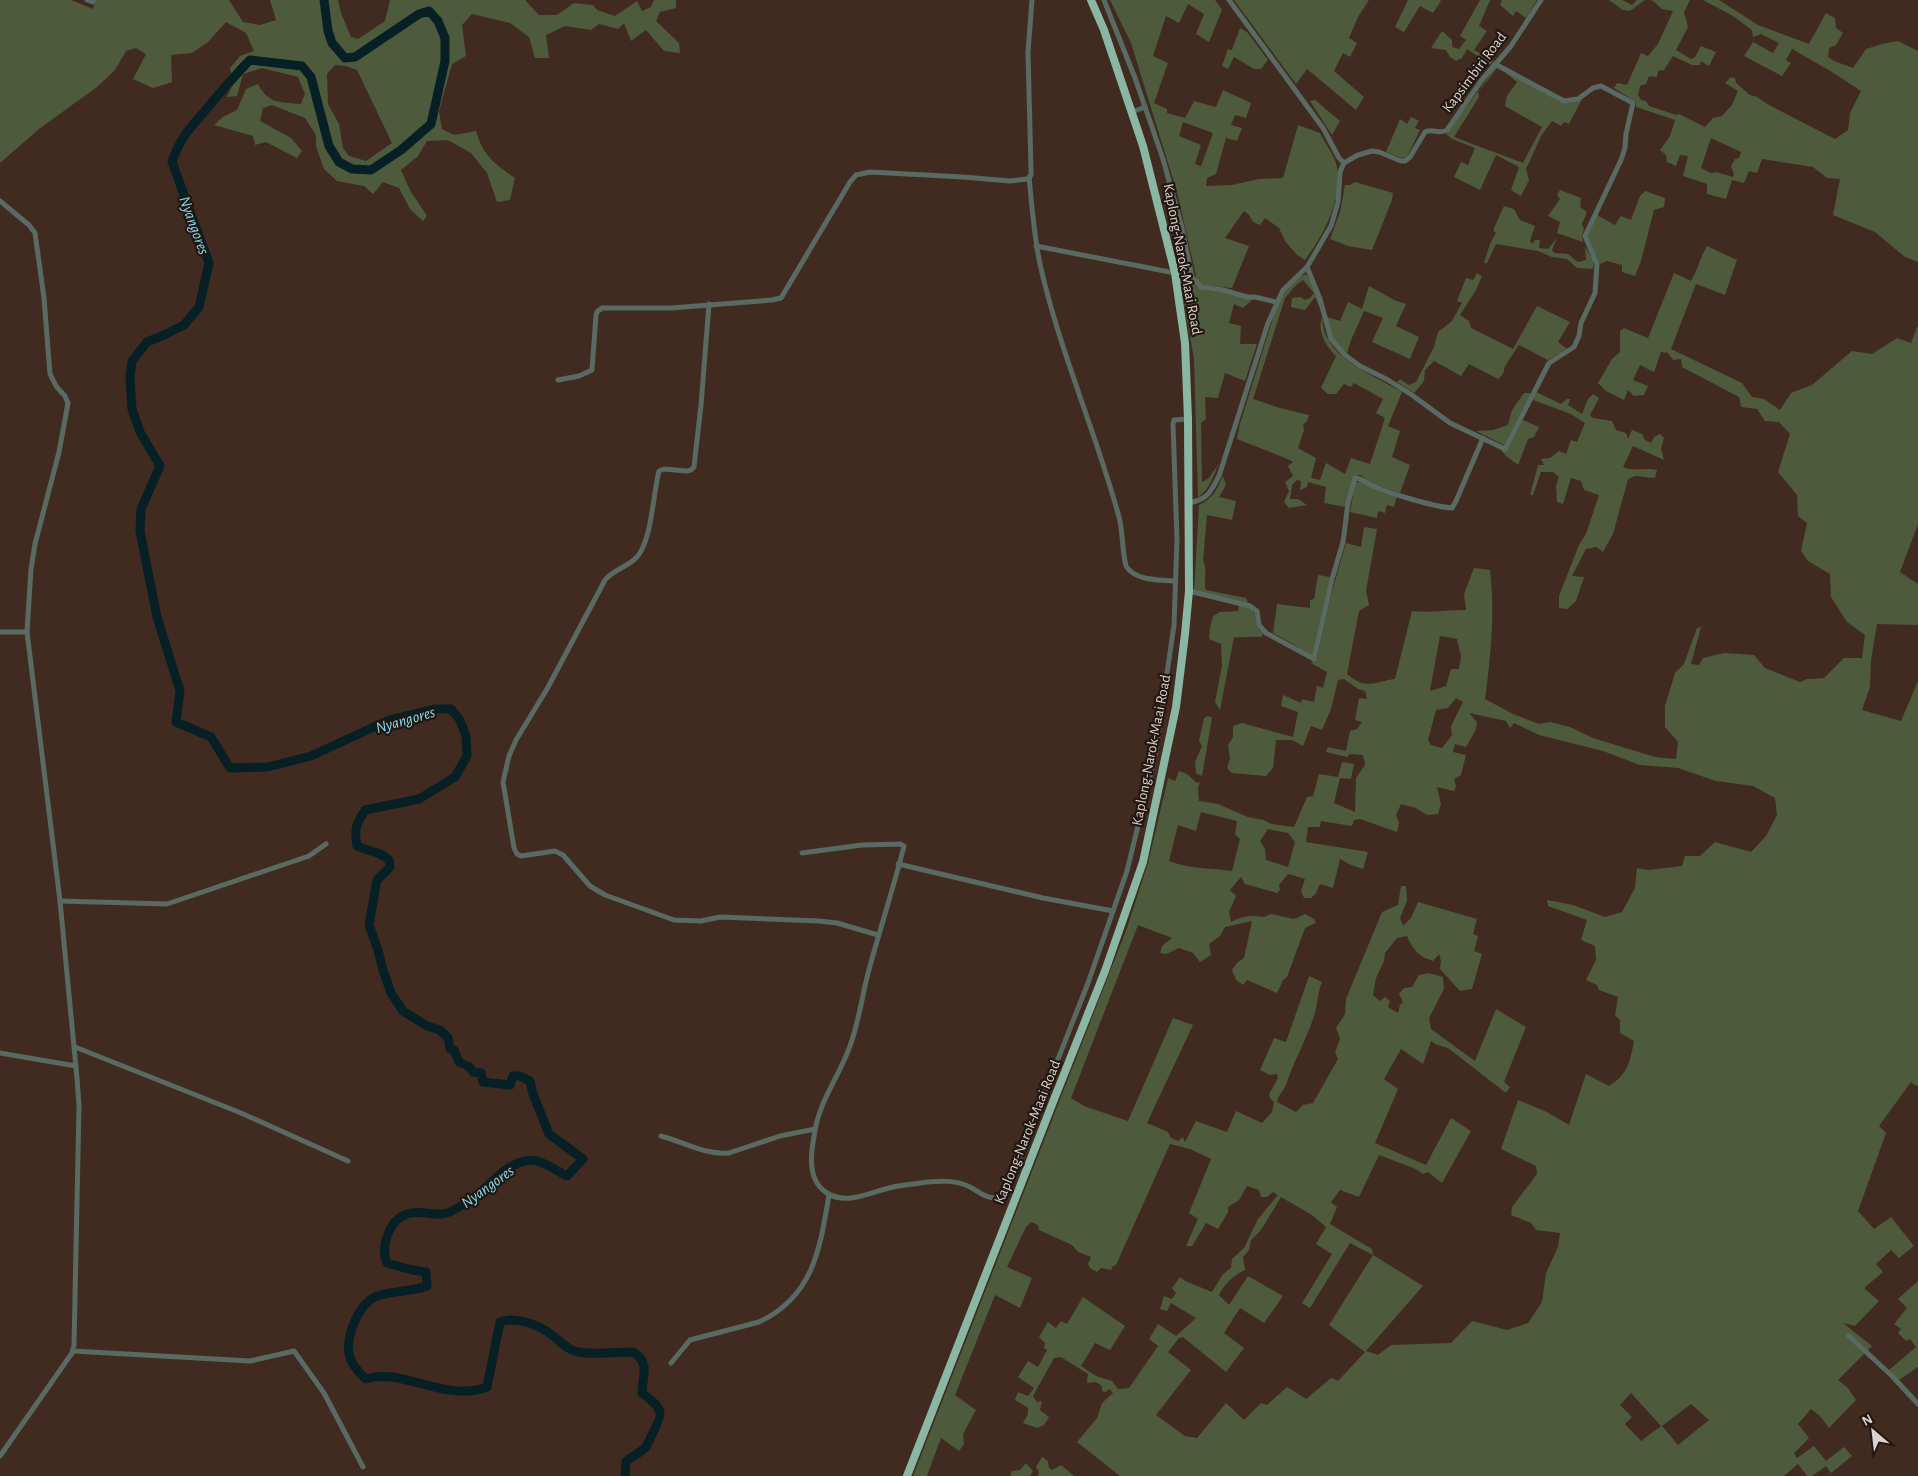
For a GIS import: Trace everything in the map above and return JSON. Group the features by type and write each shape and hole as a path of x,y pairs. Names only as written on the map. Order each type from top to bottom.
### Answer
{"highway":[{"name":"Kaplong-Narok-Maai Road","path":"907,1476 1105,971 1143,862 1178,691 1189,591 1188,419 1185,343 1175,273 1153,180 1104,30 1091,0"}],"street":[{"path":"87,0 93,2"},
{"path":"1032,0 1028,52 1030,178 1036,246 1067,360 1081,397 1119,518 1126,566 1128,570 1138,576 1176,581"},
{"path":"1104,0 1124,47 1172,189 1184,236 1189,269 1194,282 1202,287 1276,302"},
{"path":"1189,503 1200,501 1208,496 1219,476 1276,302 1284,290 1307,267 1331,226 1338,202 1340,172 1344,163 1339,158 1323,128 1229,0"},
{"name":"Kapsimbiri Road","path":"1344,163 1349,159 1372,151 1400,161 1408,159 1425,132 1429,130 1441,132 1447,130 1475,89 1511,46 1541,0"},
{"path":"1307,267 1320,299 1331,339 1345,355 1360,366 1412,395 1450,422 1505,449 1549,363 1569,350 1576,342 1581,323 1595,293 1597,284 1596,259 1584,236 1626,148 1626,134 1633,104 1601,86 1593,88 1578,98 1564,101 1495,64"},
{"path":"1132,112 1145,107"},
{"path":"558,380 586,374 592,370 596,316 597,312 602,308 670,308 772,300 784,296 850,182 861,173 889,172 1010,181 1021,181 1030,178"},
{"path":"0,201 35,233 42,284 50,374 68,403 59,452 35,544 31,569 27,632 60,901 75,1046 79,1106 73,1351 0,1456"},
{"path":"1036,246 1175,273 1189,269"},
{"path":"709,304 694,467 691,470 664,469 659,471 654,506 641,551 634,560 616,570 605,580 547,689 516,740 504,771 503,782 514,848 516,854 521,856 558,851 590,886 605,895 674,920 701,921 720,917 819,921 837,923 878,935"},
{"path":"802,853 862,845 900,844 904,846 878,935 852,1041 828,1094 815,1129 812,1175 821,1189 828,1195 853,1198 891,1187 952,1181 968,1186 987,1197 995,1198 1011,1175 1019,1158 1088,983 1127,871 1155,756 1173,637 1177,539 1172,425 1174,420 1188,419"},
{"path":"1189,591 1250,606 1257,611 1259,625 1266,633 1314,659 1332,579 1343,542 1348,503 1355,478 1360,478 1372,486 1391,492 1452,508 1483,438"},
{"path":"0,632 27,632"},
{"path":"1165,691 1178,691"},
{"path":"1146,793 1157,796"},
{"path":"60,901 167,904 309,856 326,844"},
{"path":"898,864 1113,912"},
{"path":"75,1046 241,1113 348,1161"},
{"path":"0,1053 76,1066"},
{"path":"660,1136 720,1154 729,1153 796,1132 815,1129"},
{"path":"671,1363 690,1340 759,1322 769,1317 791,1299 809,1275 817,1257 828,1195"},
{"path":"1849,1336 1892,1376 1918,1404"},
{"path":"73,1351 250,1361 294,1351 324,1393 363,1467"}],"green space":[{"path":"0,0 71,0 93,9 94,0 229,0 243,22 260,25 276,20 270,0 338,0 351,37 358,39 385,21 390,0 525,0 539,15 557,15 574,3 593,5 597,10 615,16 637,1 642,11 651,7 654,0 676,0 676,8 660,12 656,21 679,43 680,53 664,51 646,30 631,41 624,23 618,29 599,24 591,30 565,26 546,35 549,58 535,58 529,37 510,23 472,14 462,25 466,56 452,64 439,111 442,129 454,135 476,131 486,153 501,168 515,178 510,200 497,202 487,173 471,153 448,140 427,141 418,156 401,170 411,192 427,216 423,221 410,209 399,188 383,182 373,194 364,186 337,181 324,169 316,146 316,135 305,118 272,105 263,108 260,121 291,138 302,151 297,158 266,142 255,145 253,136 214,125 223,117 237,110 246,89 258,84 270,99 275,101 301,104 305,94 298,77 262,68 243,74 237,96 227,97 233,84 230,68 240,56 254,51 246,33 226,22 208,42 192,53 171,55 172,82 153,88 133,79 146,54 136,48 126,51 115,70 97,87 39,129 0,163","holes":["335,65 357,70 392,143 366,161 349,156 343,148 339,124 328,104 327,74"]},
{"path":"1110,0 1215,0 1222,10 1209,42 1196,34 1204,14 1188,4 1179,23 1166,16 1153,56 1168,63 1154,103 1167,109 1167,113 1185,118 1194,101 1216,107 1223,90 1251,103 1246,118 1235,115 1231,125 1242,128 1237,141 1226,138 1216,174 1207,178 1206,186 1232,185 1259,179 1283,178 1298,125 1320,133 1336,163 1337,192 1325,228 1305,260 1297,255 1285,241 1279,228 1265,218 1260,225 1253,222 1244,211 1225,238 1249,246 1232,288 1202,285 1197,280 1177,192 1131,43","holes":["1183,122 1213,133 1201,166 1195,164 1201,145 1179,136"]},
{"path":"1234,0 1369,0 1358,17 1349,38 1357,43 1350,57 1343,53 1334,71 1364,97 1356,110 1307,69 1296,84"},
{"path":"1408,0 1441,1 1433,13 1420,6 1404,32 1395,27"},
{"path":"1480,0 1490,0 1479,26 1487,31 1474,50 1493,61 1491,65 1467,49 1462,58 1456,61 1450,57 1446,50 1431,48 1442,31 1452,40 1452,47 1459,49 1466,40 1460,36"},
{"path":"1502,0 1537,0 1526,18 1516,11 1513,16 1500,5"},
{"path":"1609,0 1622,0 1632,5 1637,0 1645,0 1630,11 1623,10"},
{"path":"1649,0 1690,0 1684,12 1688,27 1676,50 1691,59 1695,57 1701,46 1716,52 1709,66 1701,61 1700,65 1692,65 1673,56 1664,70 1658,71 1657,77 1649,76 1646,84 1640,86 1638,95 1649,106 1676,115 1679,114 1705,127 1713,118 1722,116 1732,105 1738,91 1725,83 1731,77 1735,78 1736,83 1750,95 1835,139 1848,130 1850,113 1861,91 1792,49 1786,60 1791,63 1782,76 1744,56 1753,42 1773,53 1779,43 1761,34 1753,37 1752,30 1733,16 1703,0 1719,0 1758,25 1809,44 1826,13 1835,18 1836,28 1843,33 1836,45 1829,48 1828,57 1853,68 1866,49 1882,44 1898,41 1918,51 1918,262 1905,257 1875,232 1833,215 1840,179 1827,178 1813,167 1762,159 1757,173 1749,171 1744,183 1732,180 1726,199 1707,194 1707,184 1683,176 1688,156 1680,155 1676,166 1667,162 1666,155 1660,150 1670,136 1675,120 1636,107 1636,102 1614,88 1617,83 1627,85 1641,53 1648,56 1658,44 1673,11 1662,9","holes":["1711,138 1741,152 1739,158 1735,159 1731,166 1734,174 1733,177 1716,172 1711,173 1701,168"]},
{"path":"1240,28 1247,32 1268,60 1261,69 1254,69 1234,57 1228,69 1222,66 1228,49 1232,50"},
{"path":"1496,67 1498,67 1478,92 1479,97 1454,137 1523,163 1542,127 1505,106 1507,96 1517,82 1501,69 1563,103 1571,103 1582,99 1569,124 1564,122 1561,126 1552,121 1541,136 1526,169 1529,180 1521,196 1511,190 1519,167 1496,155 1480,190 1454,177 1461,162 1468,165 1475,148 1452,139 1446,134"},
{"path":"1315,100 1340,121 1332,135 1310,101"},
{"path":"1411,117 1419,121 1415,128 1420,130 1407,157 1402,158 1386,152 1400,119 1407,124"},
{"path":"1355,182 1393,193 1372,250 1348,246 1330,239 1340,212 1345,185"},
{"path":"1560,190 1581,198 1580,207 1587,212 1582,224 1584,229 1583,242 1557,233 1560,222 1548,216 1560,199 1557,195"},
{"path":"1645,191 1665,198 1664,207 1654,210 1641,261 1635,276 1622,272 1622,265 1607,261 1600,264 1587,237 1597,215 1615,225 1621,216 1631,220 1640,196"},
{"path":"1504,206 1514,209 1520,220 1535,226 1530,241 1532,244 1535,240 1540,240 1539,248 1548,249 1557,238 1552,250 1554,253 1568,254 1578,262 1586,260 1585,247 1594,261 1593,269 1577,268 1567,259 1552,257 1538,251 1496,244 1487,263 1484,263 1496,233 1493,230"},
{"path":"1707,246 1737,260 1725,295 1696,284 1671,349 1742,383 1752,397 1764,399 1780,410 1791,393 1812,385 1852,351 1872,354 1897,338 1911,343 1918,325 1918,524 1900,572 1918,584 1918,625 1877,624 1871,660 1870,687 1862,710 1901,721 1918,681 1918,1085 1916,1086 1911,1082 1879,1126 1886,1133 1858,1211 1874,1229 1891,1217 1914,1246 1899,1258 1891,1250 1876,1264 1883,1272 1864,1288 1879,1301 1855,1326 1843,1323 1872,1346 1838,1380 1848,1388 1856,1400 1829,1428 1820,1416 1811,1409 1798,1424 1809,1438 1794,1453 1797,1458 1814,1446 1826,1461 1844,1447 1852,1456 1831,1473 1826,1466 1812,1476 1807,1476 1798,1464 1784,1476 1120,1476 1077,1442 1097,1418 1102,1403 1113,1393 1109,1389 1106,1392 1102,1391 1102,1386 1096,1382 1087,1383 1088,1374 1061,1357 1054,1358 1033,1396 1037,1402 1042,1401 1040,1410 1049,1417 1044,1425 1037,1428 1023,1423 1028,1414 1028,1408 1015,1400 1018,1392 1028,1396 1034,1388 1018,1377 1028,1361 1038,1367 1047,1350 1044,1348 1045,1343 1039,1337 1048,1322 1056,1328 1061,1321 1067,1324 1083,1297 1125,1326 1110,1350 1095,1343 1081,1366 1096,1376 1112,1381 1118,1389 1129,1388 1158,1346 1149,1339 1158,1324 1176,1336 1196,1318 1171,1303 1167,1311 1160,1309 1164,1296 1172,1299 1176,1293 1172,1288 1180,1277 1212,1292 1223,1274 1231,1268 1232,1259 1244,1248 1258,1219 1278,1195 1273,1192 1267,1197 1261,1197 1259,1190 1247,1186 1239,1200 1228,1207 1228,1212 1218,1229 1206,1223 1192,1246 1186,1246 1198,1219 1189,1213 1211,1159 1190,1149 1170,1144 1116,1265 1111,1270 1101,1268 1097,1272 1090,1268 1088,1264 1091,1257 1078,1252 1072,1245 1039,1230 1038,1225 1031,1222 1026,1227 1007,1267 1032,1278 1020,1308 995,1295 955,1395 976,1410 963,1434 964,1444 959,1451 941,1438 927,1476 913,1476 1127,928 1148,863 1168,778 1175,781 1179,771 1187,774 1197,783 1200,782 1198,788 1199,801 1218,804 1248,817 1264,820 1271,824 1294,827 1307,797 1313,796 1319,774 1338,777 1342,762 1354,764 1351,779 1340,778 1334,803 1355,812 1356,778 1365,765 1363,755 1350,754 1347,757 1326,752 1328,747 1346,751 1350,731 1357,729 1362,722 1355,720 1359,698 1367,699 1365,691 1358,689 1344,679 1338,680 1331,709 1322,730 1311,726 1303,746 1292,740 1276,740 1273,768 1266,776 1232,773 1227,768 1230,759 1228,745 1233,737 1233,726 1242,723 1293,737 1298,712 1281,706 1283,695 1301,703 1302,699 1314,702 1317,686 1323,688 1327,672 1311,663 1317,658 1330,599 1346,543 1361,547 1364,527 1377,529 1366,591 1369,605 1359,611 1347,674 1362,683 1395,679 1412,611 1466,610 1464,594 1474,568 1490,570 1492,634 1485,699 1513,714 1539,724 1550,722 1570,727 1593,738 1655,757 1676,759 1678,742 1665,727 1665,706 1675,673 1684,664 1697,628 1701,627 1691,664 1699,665 1703,658 1724,653 1754,655 1765,668 1800,682 1807,679 1824,678 1844,658 1862,658 1865,635 1847,622 1831,597 1830,574 1808,561 1801,551 1807,523 1798,516 1797,495 1778,472 1790,434 1779,422 1765,421 1757,409 1741,407 1739,397 1682,367 1681,359 1673,360 1668,353 1661,352 1654,372 1640,365 1633,380 1648,386 1644,395 1634,396 1628,390 1624,400 1606,391 1598,383 1612,359 1620,352 1620,331 1624,328 1648,338 1674,273 1691,281","holes":["1440,636 1457,639 1461,656 1459,669 1451,669 1446,686 1430,691","1456,698 1463,702 1451,726 1452,735 1442,748 1431,745 1428,740 1436,710 1448,708","1469,713 1506,721 1510,728 1514,723 1539,735 1603,751 1640,765 1678,768 1716,781 1753,786 1775,798 1777,815 1766,836 1751,852 1715,842 1700,856 1685,856 1682,866 1648,870 1637,868 1635,888 1622,912 1605,917 1573,905 1547,900 1548,906 1587,920 1581,940 1595,946 1596,960 1586,980 1597,985 1599,990 1618,997 1615,1016 1620,1020 1620,1033 1634,1041 1627,1067 1620,1077 1609,1086 1586,1074 1569,1125 1545,1111 1518,1100 1501,1149 1536,1166 1537,1174 1512,1207 1511,1215 1531,1223 1536,1230 1560,1233 1558,1247 1546,1273 1542,1302 1528,1323 1507,1330 1472,1321 1451,1343 1391,1345 1378,1355 1366,1351 1423,1286 1373,1255 1372,1249 1330,1224 1337,1207 1331,1202 1340,1190 1359,1197 1379,1155 1416,1169 1423,1174 1428,1172 1442,1183 1471,1131 1451,1118 1426,1165 1375,1143 1398,1089 1384,1079 1401,1049 1423,1064 1431,1041 1448,1048 1506,1093 1510,1087 1504,1082 1526,1027 1496,1009 1475,1061 1431,1029 1429,1018 1444,989 1443,977 1429,973 1419,975 1412,987 1404,988 1399,994 1403,1002 1398,1013 1388,1007 1390,1001 1385,997 1380,1001 1373,995 1376,978 1384,961 1385,953 1397,938 1407,936 1414,949 1423,957 1433,961 1439,954 1441,961 1440,969 1460,991 1472,989 1482,954 1474,951 1478,936 1473,934 1477,919 1418,902 1411,918 1403,926 1400,918 1407,901 1406,886 1401,886 1398,905 1382,912 1346,999 1345,1014 1336,1028 1340,1039 1335,1053 1338,1059 1313,1103 1303,1105 1296,1112 1277,1102 1286,1085 1315,1012 1322,982 1309,976 1286,1042 1274,1038 1260,1070 1270,1075 1277,1074 1278,1078 1269,1094 1274,1102 1272,1112 1262,1123 1236,1111 1227,1132 1196,1121 1185,1142 1183,1137 1178,1141 1171,1138 1168,1132 1147,1123 1193,1025 1173,1018 1128,1121 1084,1106 1071,1098 1138,925 1172,938 1162,946 1160,953 1166,954 1179,948 1193,953 1200,962 1211,955 1209,944 1220,936 1225,927 1252,921 1244,958 1232,970 1236,980 1243,985 1247,980 1277,993 1283,980 1287,977 1305,928 1316,923 1314,919 1305,914 1294,919 1271,914 1264,917 1251,916 1231,922 1229,912 1236,896 1230,890 1241,877 1245,884 1277,893 1280,890 1279,885 1288,874 1305,879 1301,891 1304,898 1311,898 1316,893 1320,884 1333,888 1340,859 1363,869 1368,852 1306,842 1308,827 1320,827 1321,821 1352,826 1354,820 1360,819 1397,832 1399,823 1396,815 1401,804 1416,808 1427,815 1438,814 1441,804 1437,787 1454,791 1456,786 1454,779 1461,775 1466,755 1453,752 1455,744 1466,747 1476,729 1477,722","1201,812 1237,821 1235,834 1240,839 1232,871 1192,867 1169,861 1178,825 1196,831","1268,829 1288,833 1295,842 1288,867 1266,860 1265,849 1260,841","1281,1197 1312,1215 1326,1227 1316,1244 1332,1254 1302,1303 1310,1308 1350,1243 1373,1255 1329,1325 1365,1352 1338,1381 1331,1378 1306,1399 1287,1387 1267,1405 1261,1403 1244,1420 1226,1403 1197,1438 1185,1436 1156,1415 1191,1370 1168,1352 1179,1338 1183,1337 1226,1372 1244,1348 1224,1333 1240,1308 1264,1323 1283,1296 1248,1276 1229,1305 1219,1295 1230,1280 1245,1270 1243,1257 1249,1250 1251,1240 1261,1230","1631,1393 1661,1426 1641,1441 1625,1424 1632,1417 1620,1405","1691,1404 1709,1420 1678,1445 1662,1426"]},
{"path":"1188,273 1191,280 1199,288 1253,299 1243,308 1234,304 1229,323 1241,326 1240,344 1257,344 1245,381 1225,373 1218,398 1205,397 1206,419 1201,423 1202,482 1209,478 1219,463 1208,487 1198,497 1194,359 1179,275"},
{"path":"1477,273 1482,276 1476,290 1460,315 1469,321 1471,328 1513,349 1537,306 1570,322 1558,342 1567,349 1548,360 1519,345 1505,366 1503,374 1498,379 1469,364 1461,376 1434,361 1425,370 1424,381 1414,393 1397,382 1400,379 1409,385 1416,382 1434,347 1438,332 1452,321 1462,303 1457,301 1466,278 1473,280"},
{"path":"1306,274 1316,292 1321,311 1315,297 1305,310 1291,307 1292,298 1301,297 1305,300 1314,293 1303,280 1285,298 1253,399 1309,415 1303,425 1304,430 1298,448 1316,458 1311,478 1320,480 1326,463 1345,474 1351,458 1370,464 1385,418 1376,413 1383,399 1354,383 1351,387 1344,384 1336,394 1328,394 1321,388 1336,356 1323,338 1321,328 1322,317 1325,333 1330,343 1338,352 1358,368 1402,392 1388,426 1400,431 1392,457 1410,465 1400,493 1373,484 1360,475 1356,476 1346,507 1324,503 1326,487 1308,482 1307,487 1300,490 1301,481 1297,480 1292,485 1290,499 1298,499 1307,505 1289,508 1284,502 1289,491 1285,482 1293,476 1288,466 1293,462 1237,439 1278,302 1293,282"},
{"path":"1369,286 1394,300 1406,304 1396,326 1419,337 1410,359 1372,342 1383,318 1364,311 1347,354 1333,340 1327,317 1340,321 1348,302 1362,309"},
{"path":"1536,392 1561,404 1570,399 1568,405 1582,414 1588,399 1593,394 1599,398 1590,415 1593,418 1612,421 1616,430 1626,433 1628,439 1632,430 1642,434 1645,440 1651,443 1654,437 1660,434 1664,438 1661,449 1664,460 1633,446 1623,467 1657,470 1655,478 1635,476 1628,479 1613,534 1603,552 1596,547 1586,549 1572,576 1584,577 1576,601 1567,609 1559,608 1559,596 1579,545 1586,534 1599,495 1584,490 1581,481 1571,478 1563,504 1557,502 1556,486 1559,477 1553,472 1541,472 1533,495 1530,495 1538,465 1544,465 1541,459 1550,458 1559,451 1566,454 1571,440 1577,442 1585,423 1571,414 1533,400"},
{"path":"1524,393 1531,393 1504,445 1476,431 1493,430 1508,425 1512,410"},
{"path":"1523,420 1539,427 1534,437 1528,439 1518,465 1501,450 1508,447"},
{"path":"1223,476 1226,485 1219,497 1236,501 1232,520 1207,515 1203,561 1205,586 1206,590 1246,598 1248,603 1194,591 1199,505 1211,497"},
{"path":"1360,481 1397,496 1394,507 1387,505 1385,513 1378,511 1377,518 1350,512 1355,484"},
{"path":"1318,575 1330,577 1313,655 1310,656 1273,633 1277,604 1310,608 1310,600 1314,599"},
{"path":"1239,605 1250,607 1254,611 1257,627 1263,634 1261,637 1234,637 1220,710 1215,702 1222,666 1221,644 1209,639 1210,628 1213,616 1220,612 1238,611"},
{"path":"1208,716 1212,718 1202,776 1196,773 1195,762 1202,746 1199,741 1204,718"},
{"path":"1918,1281 1918,1367 1899,1380 1889,1370 1916,1347 1910,1339 1906,1341 1898,1333 1901,1329 1894,1324 1907,1308 1898,1299"},
{"path":"1042,1457 1048,1461 1049,1468 1052,1470 1061,1465 1074,1476 1038,1476 1039,1472 1036,1467"},
{"path":"1026,1463 1033,1471 1030,1476 1010,1476 1012,1471 1020,1470"}],"waterway":[{"name":"Nyangores","path":"324,0 328,31 332,43 345,58 355,57 419,14 429,11 438,21 445,38 445,61 431,124 401,150 371,170 352,169 339,162 329,146 311,77 302,66 250,60 188,130 175,154 172,162 209,263 199,307 184,325 147,342 132,361 130,377 132,409 140,432 160,466 141,509 140,531 157,617 180,691 176,722 211,737 230,768 268,767 311,756 389,720 434,709 451,709 460,720 466,736 467,756 455,777 419,799 365,810 358,823 356,831 357,846 386,857 389,860 390,867 377,880 369,925 391,993 403,1011 427,1026 440,1030 448,1038 450,1049 454,1050 459,1062 470,1067 473,1072 481,1073 483,1082 510,1085 513,1076 520,1076 530,1081 533,1094 549,1134 583,1159 567,1176 541,1162 525,1161 508,1168 474,1198 451,1212 445,1214 411,1213 401,1217 395,1222 388,1235 385,1249 387,1263 426,1272 427,1286 381,1295 369,1301 354,1322 349,1339 349,1354 356,1368 366,1379 395,1377 456,1391 471,1391 487,1387 500,1322 506,1320 527,1322 534,1325 547,1331 574,1351 584,1353 633,1352 639,1356 644,1365 642,1393 656,1405 660,1416 646,1447 626,1461 625,1476"}]}
